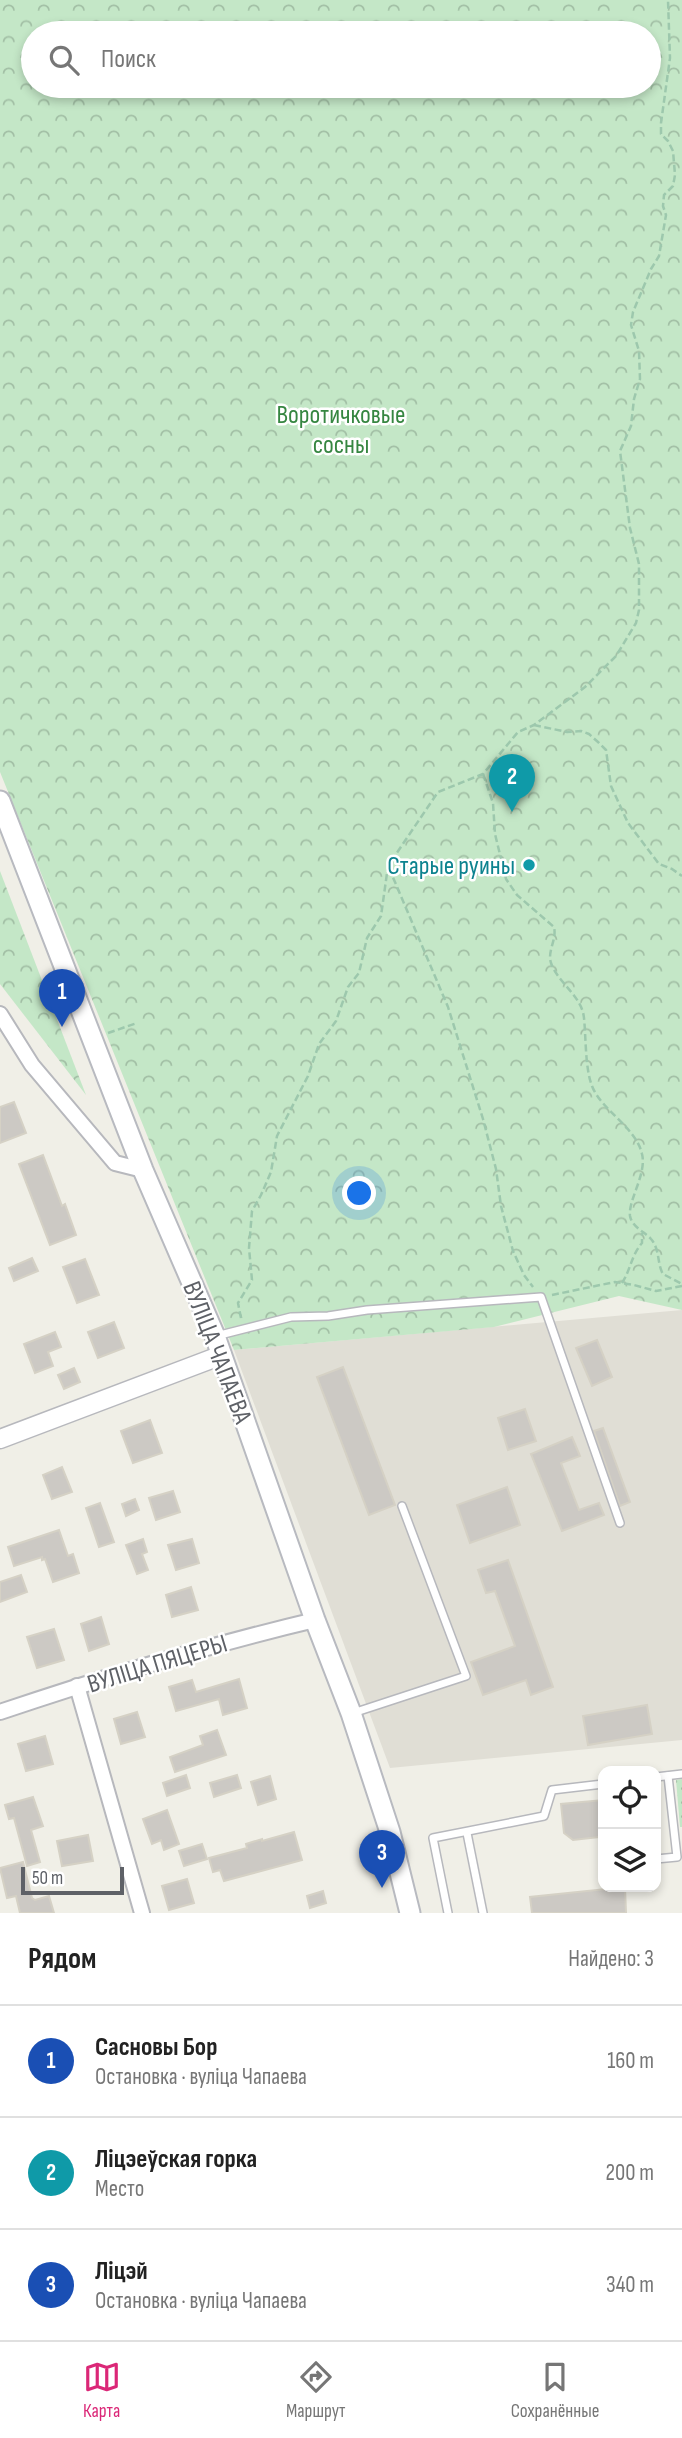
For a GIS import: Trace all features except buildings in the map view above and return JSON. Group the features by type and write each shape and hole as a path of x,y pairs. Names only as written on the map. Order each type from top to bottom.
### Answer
{"main road":[{"name":"ВУЛІЦА ЧАПАЕВА","path":"0,801 143,1170 218,1345 315,1620 351,1713 390,1832 410,1913"}],"street":[{"path":"0,1014 32,1065 115,1163 143,1170"},
{"path":"0,1439 218,1345"},
{"name":"ВУЛІЦА ПЯЦЕРЫ","path":"0,1712 77,1686 240,1638 315,1620"},
{"path":"77,1686 142,1913"}],"lane":[{"path":"218,1345 243,1328 291,1317 328,1317 367,1310 541,1297 620,1523"},
{"path":"351,1713 466,1676 402,1506"},
{"path":"661,1777 682,1774"},
{"path":"661,1859 677,1857 668,1776"},
{"path":"448,1913 433,1838 544,1816 552,1790 598,1785"},
{"path":"467,1833 483,1913"}],"path":[{"path":"243,1328 238,1303 252,1280 252,1211 271,1172 277,1136 308,1076 319,1044 336,1021 348,987 359,972 367,938 381,916 388,866 438,792 483,774 518,732 534,724 585,687 616,656 636,623 639,610 639,564 630,528 620,451 631,426 639,379 639,351 631,325 633,312 659,256 666,215 664,195 673,186 675,174 673,151 662,134 661,123 670,58 667,0"},
{"path":"534,724 567,732 581,731 589,734 606,750 611,786 628,823 659,864 682,876"},
{"path":"483,774 488,785 495,834 506,879 517,895 554,927 556,934 550,951 551,963 571,991 584,1017 583,1032 587,1044 590,1083 622,1121 642,1154 641,1173 630,1214 633,1222 651,1239 663,1274 682,1285"},
{"path":"388,866 448,1007 483,1119 496,1169 500,1206 513,1251 524,1275 541,1297 615,1282 656,1292 682,1285"},
{"path":"92,1038 136,1023"},
{"path":"622,1283 627,1275 632,1254 642,1242 642,1232"}],"shaded area":[{"path":"682,1310 682,1740 390,1768 234,1350"}],"green space":[{"name":"Воротичковые сосны","path":"0,0 682,0 682,1310 619,1296 494,1327 234,1350 0,772"},
{"path":"0,871 86,1095 0,984"},
{"path":"682,1779 682,1827 680,1827 676,1780"}],"place":[{"name":"Ліцэеўская горка","path":"512,812"},
{"name":"Старые руины","path":"529,865"},
{"name":"Сасновы Бор","path":"62,1027"},
{"name":"Ліцэй","path":"382,1888"}]}
